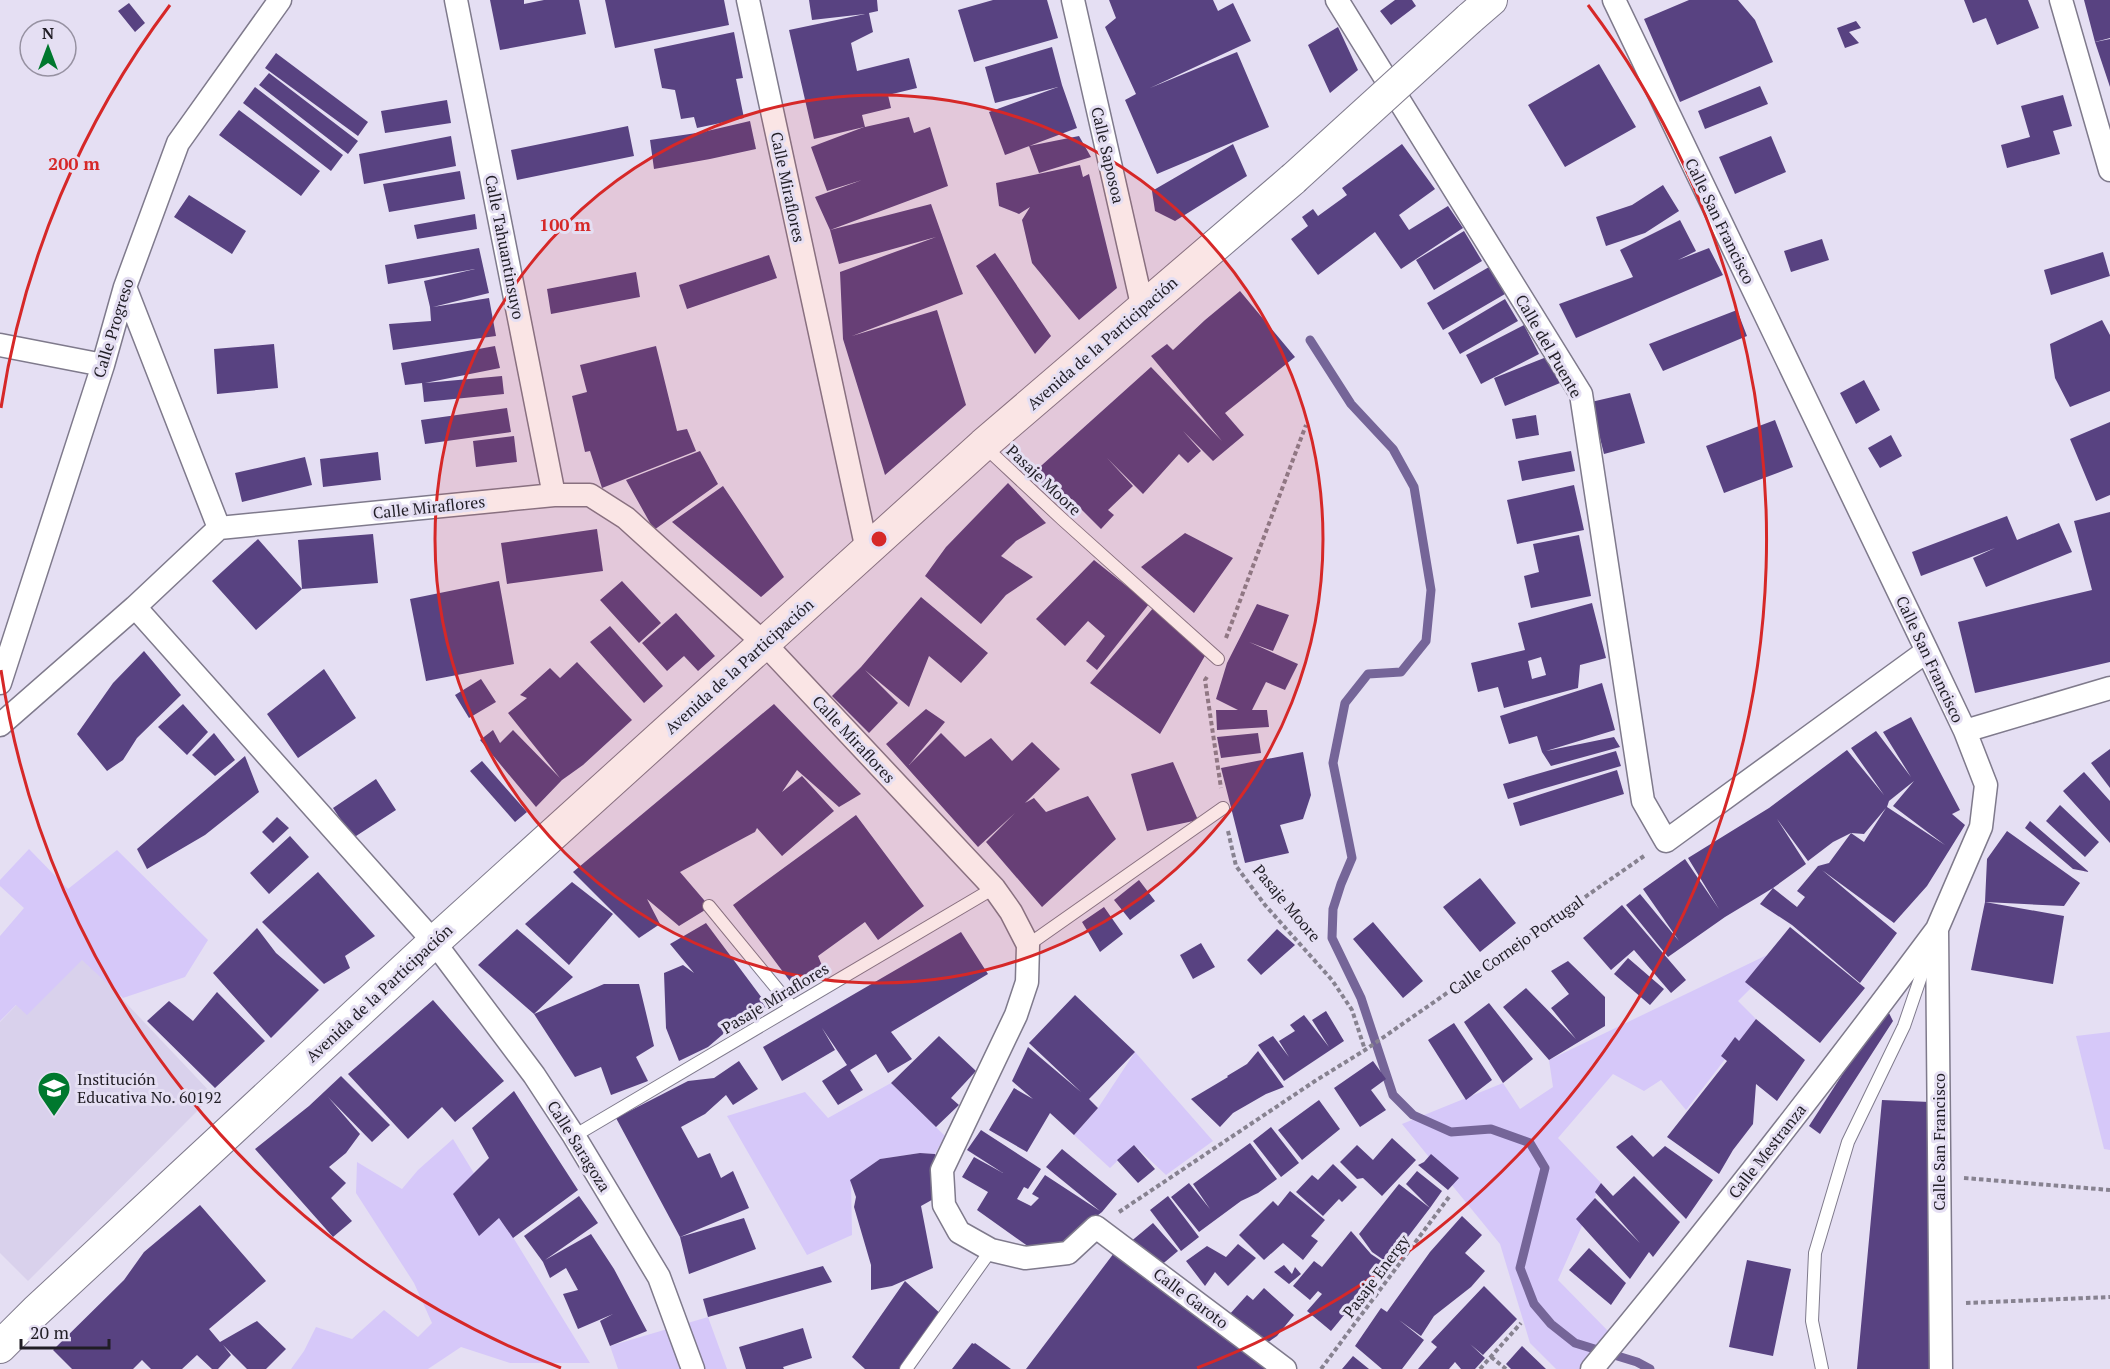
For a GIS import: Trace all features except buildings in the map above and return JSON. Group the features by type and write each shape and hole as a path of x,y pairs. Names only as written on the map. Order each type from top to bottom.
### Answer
{"main road":[{"name":"Avenida de la Participación","path":"0,1347 434,942 983,445 1293,179 1480,9"}],"street":[{"name":"Calle Progreso","path":"0,683 125,287 178,143 280,0"},
{"name":"Calle Tahuantinsuyo","path":"456,0 554,495"},
{"name":"Calle Miraflores","path":"748,0 867,550"},
{"name":"Calle Saposoa","path":"1073,0 1143,309"},
{"name":"Calle del Puente","path":"1337,0 1581,394 1643,801 1665,841"},
{"name":"Calle San Francisco","path":"1614,0 1965,731 1986,785 1981,827 1937,929 1941,1369"},
{"path":"2061,0 2110,170"},
{"path":"0,725 135,607 219,528 125,287"},
{"path":"0,345 102,365"},
{"name":"Calle Miraflores","path":"219,528 554,495 590,495 626,518 765,644 994,888 1011,912 1028,945 1027,982 1016,1015 942,1170 944,1205 959,1232 991,1250 1025,1258 1068,1253 1096,1227"},
{"name":"Calle Saragoza","path":"135,607 434,942 534,1075 574,1136 659,1277 693,1369"},
{"path":"1665,841 1926,651"},
{"path":"1965,731 2110,688"},
{"name":"Calle Mestranza","path":"1592,1369 1650,1299 1883,1002 1937,929"},
{"name":"Calle Garoto","path":"1096,1227 1285,1369"}],"lane":[{"name":"Pasaje Moore","path":"983,445 1070,527 1218,659"},
{"path":"1028,945 1223,808"},
{"name":"Pasaje Miraflores","path":"574,1136 994,888"},
{"path":"709,906 792,1007"},
{"path":"1822,1369 1812,1321 1815,1253 1848,1142 1904,1026 1937,929"},
{"path":"906,1369 991,1250"}],"path":[{"name":"Pasaje Moore","path":"1306,425 1218,659 1205,680 1223,808 1236,866 1265,906 1332,980 1352,1010 1365,1050"},
{"name":"Calle Cornejo Portugal","path":"1096,1227 1365,1050 1665,841"},
{"path":"1939,1176 2110,1190"},
{"name":"Pasaje Energy","path":"1321,1369 1449,1197"},
{"path":"1941,1304 2110,1297"},
{"path":"1480,1369 1521,1323"},
{"path":"1491,1357 1506,1369"}],"shaded area":[{"path":"29,849 68,889 117,850 208,940 185,977 123,998 82,960 27,1015 16,1005 0,1021 0,936 24,908 0,886 0,880"},
{"path":"73,947 213,1095 28,1281 0,1253 0,1022"},
{"path":"1767,955 1752,987 1738,1001 1756,1019 1686,1110 1661,1080 1644,1091 1613,1074 1558,1138 1601,1183 1558,1280 1609,1332 1584,1369 1556,1369 1530,1343 1500,1244 1402,1124 1503,1083 1520,1109 1553,1087 1549,1060"},
{"path":"2110,1032 2110,1150 2104,1149 2076,1036"},
{"path":"1135,1052 1213,1141 1166,1175 1134,1145 1110,1168 1074,1135 1098,1108"},
{"path":"891,1083 945,1136 935,1154 920,1153 880,1159 851,1180 852,1235 807,1255 727,1116 805,1092 828,1118"},
{"path":"453,1139 590,1363 510,1363 461,1347 428,1369 291,1369 304,1351 316,1327 352,1339 384,1310 418,1337 432,1323 414,1283 356,1193 357,1162 402,1189 418,1170"},
{"path":"708,1317 727,1369 618,1369 610,1346"}],"waterway":[{"path":"1310,340 1351,404 1393,449 1414,487 1431,590 1426,641 1401,672 1368,674 1345,703 1333,763 1352,858 1333,909 1332,938 1361,998 1393,1095 1413,1115 1451,1132 1491,1129 1530,1143 1545,1168 1520,1268 1534,1304 1551,1324 1575,1343 1637,1362 1650,1369"}],"place":[{"name":"Institución Educativa No. 60192","path":"54,1117"}]}
